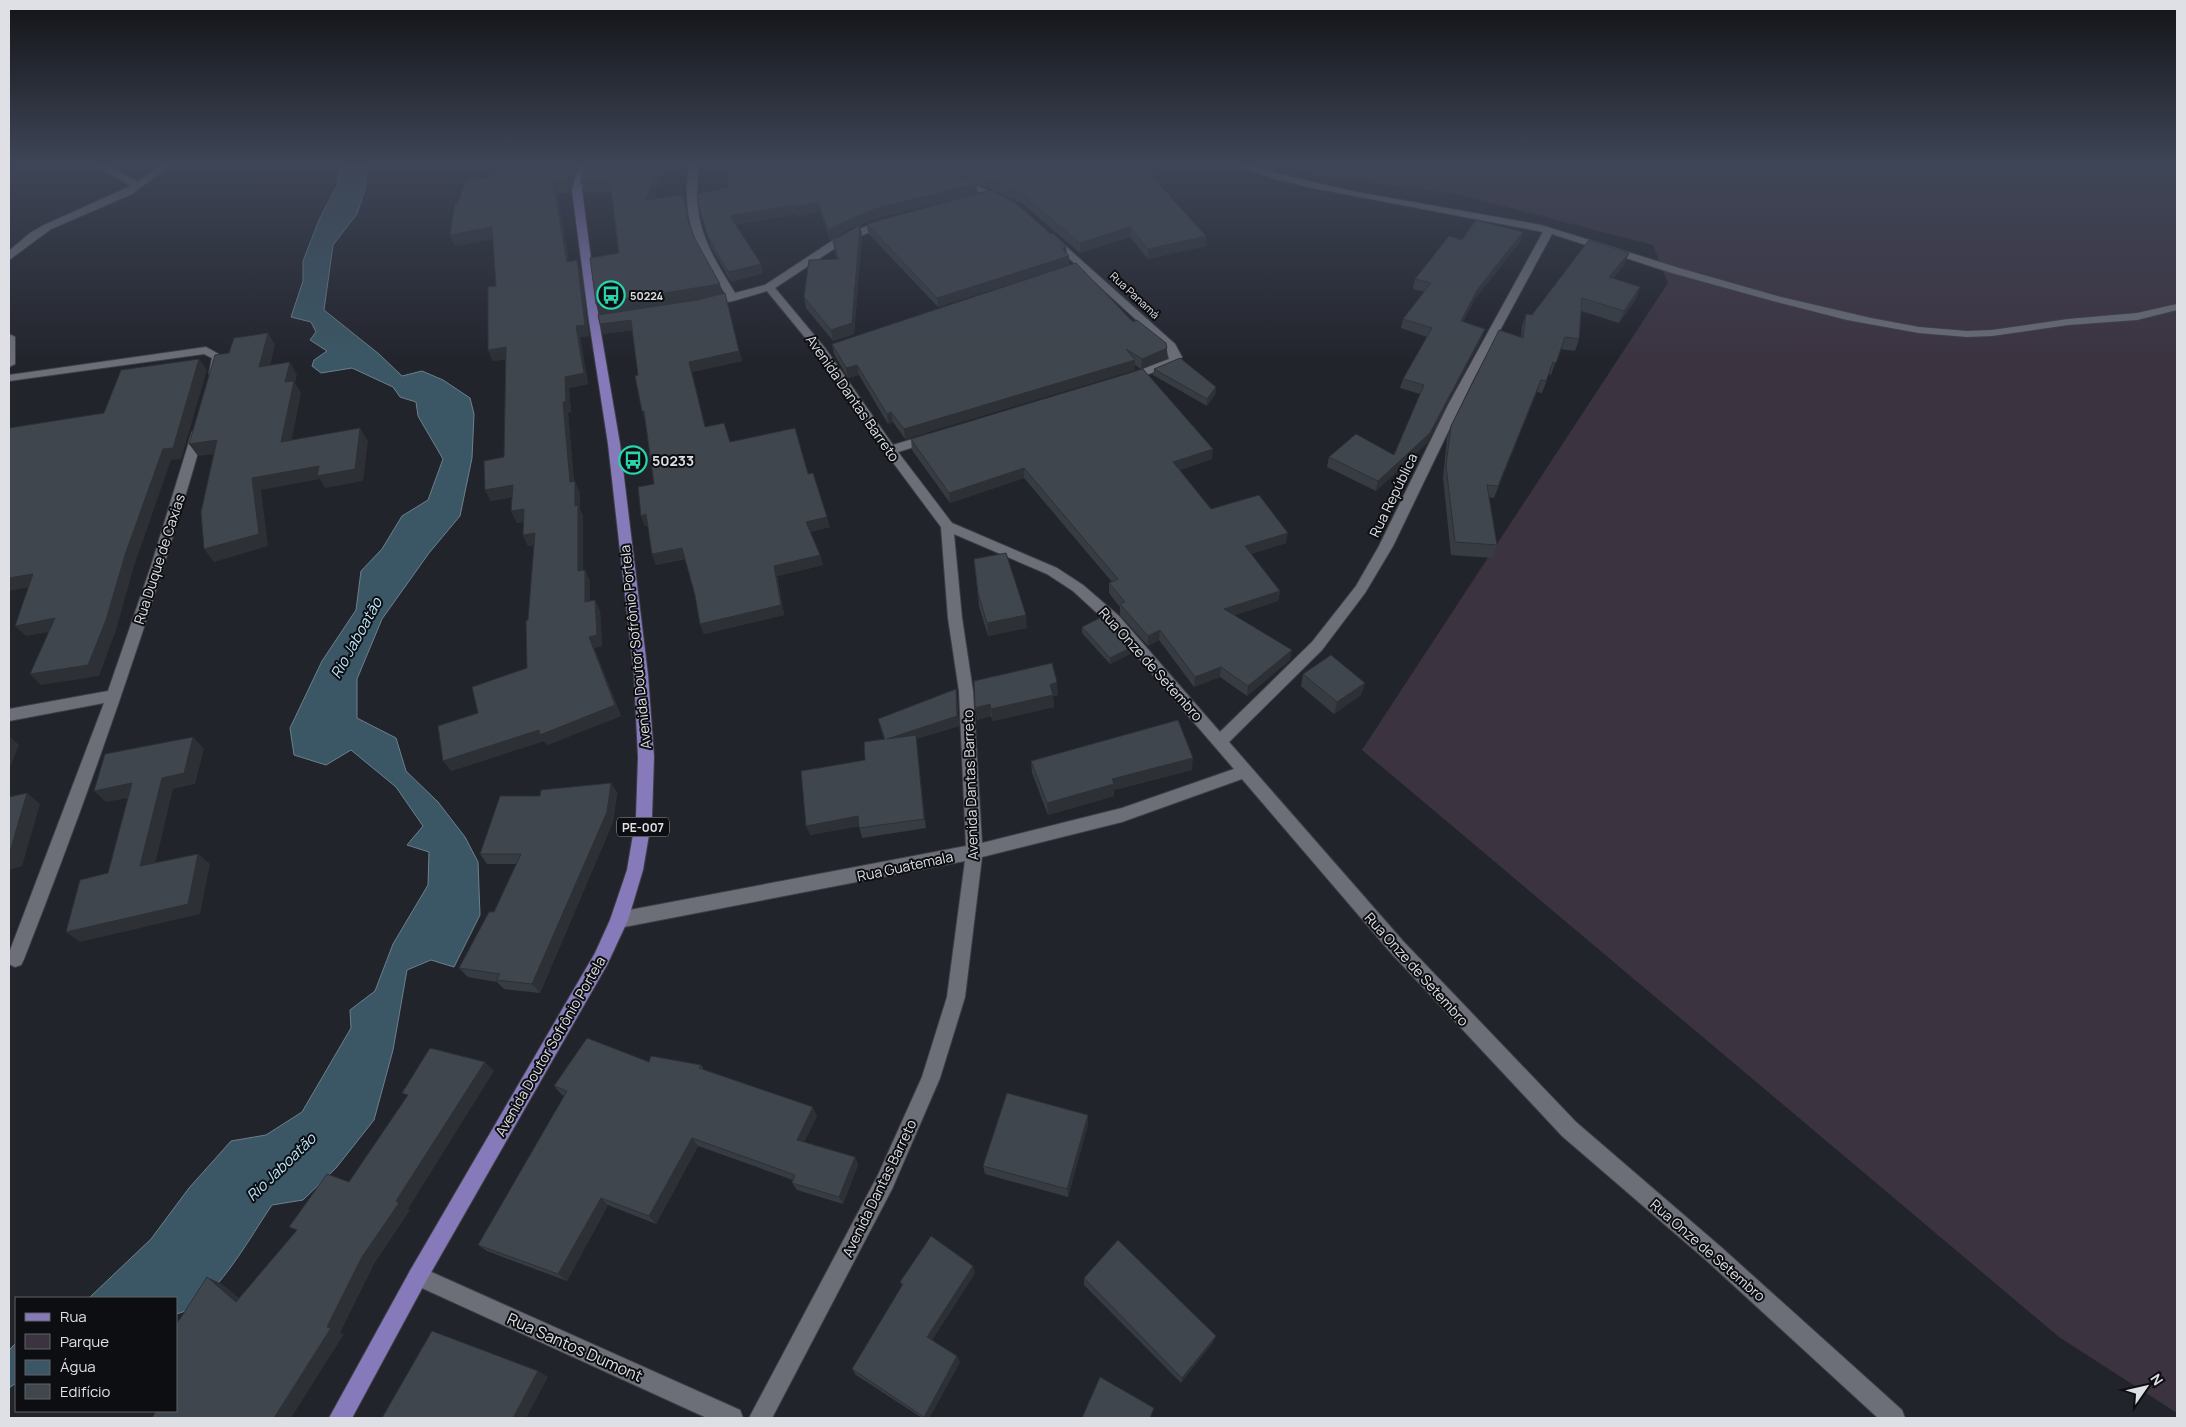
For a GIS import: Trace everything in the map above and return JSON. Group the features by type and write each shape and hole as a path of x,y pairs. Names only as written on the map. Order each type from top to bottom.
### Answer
{"main road":[{"name":"Avenida Doutor Sofrônio Portela","path":"340,1418 418,1276 600,959 619,920 635,870 644,817 646,757 641,675 599,320 584,231"}],"street":[{"path":"9,257 19,245 40,231"},
{"path":"695,231 700,245 734,298"},
{"path":"700,305 734,298 769,287 845,237 863,231"},
{"name":"Rua Panamá","path":"1045,231 1085,265 1171,346 1176,357 1167,365 1118,381"},
{"name":"Rua República","path":"1219,742 1285,678 1351,603 1406,509 1440,432 1549,231"},
{"path":"1551,231 1664,267 1824,311 1887,325 1937,332 1998,334 2064,323 2152,314 2177,307"},
{"path":"1066,271 1085,265"},
{"name":"Avenida Dantas Barreto","path":"760,1418 886,1182 931,1078 956,996 974,852 966,691 955,618 947,526 890,450 826,348 769,287"},
{"path":"9,337 9,364"},
{"path":"9,378 206,350 215,353 218,363 210,390"},
{"name":"Rua Duque de Caxias","path":"15,959 69,826 114,696 176,510 202,418"},
{"path":"890,450 937,436"},
{"name":"Rua Onze de Setembro","path":"947,526 1052,571 1078,588 1114,620 1243,772 1397,948 1569,1129 1714,1254 1894,1418"},
{"path":"9,715 114,696"},
{"name":"Rua Guatemala","path":"619,920 974,852 1105,820 1170,799 1243,772"},
{"name":"Rua Santos Dumont","path":"418,1276 732,1418"}],"green space":[{"path":"1598,231 2177,231 2177,1413 2059,1337 1362,750 1668,283 1653,245"}],"water":[{"name":"Rio Jaboatão","path":"315,231 344,231 333,245 324,310 379,354 402,376 422,371 443,380 470,398 474,414 472,458 460,516 429,553 382,619 357,679 357,718 396,738 406,771 438,802 465,837 478,862 480,915 454,967 431,960 407,970 393,1050 374,1120 336,1168 303,1200 272,1205 242,1251 217,1284 190,1309 178,1313 178,1297 90,1297 151,1239 189,1188 231,1141 266,1135 302,1112 351,1028 350,1010 375,991 393,944 428,885 429,852 407,845 423,826 396,787 351,750 326,765 294,755 290,728 322,661 356,610 361,571 382,549 402,516 428,500 443,459 418,416 416,402 400,397 393,387 352,368 321,373 312,366 314,360 327,351 310,340 316,332 311,322 291,317 303,281 303,261"},
{"path":"15,1344 15,1384 9,1388 9,1350"}],"building":[{"path":"451,231 473,231 450,235"},
{"path":"492,231 562,231 567,262 577,260 585,325 576,326 584,373 565,377 566,401 563,402 570,482 575,481 575,506 578,505 578,571 585,570 585,602 595,600 597,635 589,637 615,705 540,735 539,730 443,761 438,726 478,713 472,687 527,668 526,621 528,620 535,533 523,535 524,509 511,511 513,485 485,490 484,461 504,457 506,347 488,350 488,287 496,286"},
{"path":"616,231 692,231 720,284 596,304 590,258 619,253"},
{"path":"706,231 739,231 761,264 728,272"},
{"path":"851,231 860,231 852,323 831,330 804,297 809,260 839,259 833,241"},
{"path":"873,231 1047,231 1066,247 1062,249 1069,256 937,298"},
{"path":"1065,231 1119,231 1080,243"},
{"path":"1133,231 1201,231 1206,236 1148,249"},
{"path":"1469,231 1523,232 1477,290 1461,321 1485,329 1430,433 1378,481 1329,457 1356,434 1394,455 1424,385 1403,379 1432,328 1403,319 1431,283 1415,279 1449,236 1462,240"},
{"path":"1589,240 1629,253 1609,277 1640,287 1624,311 1582,298 1579,339 1565,337 1556,363 1553,362 1546,381 1541,380 1498,486 1487,485 1497,545 1455,542 1446,466 1451,426 1499,330 1523,338 1526,314 1532,315"},
{"path":"1076,263 1133,322 1137,320 1166,343 1167,348 1142,359 1126,349 1135,360 904,429 891,412 887,414 857,365 846,368 832,344"},
{"path":"725,293 739,351 689,362 705,427 724,423 730,442 795,428 808,474 813,473 827,517 806,522 820,555 774,566 781,605 700,624 695,595 682,548 652,554 646,514 641,516 638,487 654,484 644,411 642,411 635,376 638,375 631,320 600,324 598,315 697,300"},
{"path":"268,333 259,367 290,362 285,382 294,381 281,442 360,428 355,469 317,476 319,466 252,478 259,534 204,549 201,512 217,440 189,444 215,355 229,353 234,338"},
{"path":"1180,358 1216,387 1207,399 1154,369"},
{"path":"199,359 173,448 163,449 125,555 106,620 88,665 30,674 55,618 15,626 33,574 9,578 9,428 104,413 121,370"},
{"path":"1143,369 1213,449 1173,462 1211,509 1259,495 1288,533 1245,546 1280,591 1224,609 1292,650 1248,686 1221,667 1195,677 1160,630 1148,636 1120,604 1125,602 1109,583 1118,579 1024,468 949,493 911,439"},
{"path":"1006,553 1026,615 987,623 978,593 974,559"},
{"path":"1104,616 1132,647 1110,658 1082,627"},
{"path":"1331,655 1365,683 1337,702 1303,674"},
{"path":"1052,663 1057,682 1050,685 1053,695 991,709 990,704 975,708 974,681"},
{"path":"956,689 957,716 887,739 916,735 924,819 859,828 858,816 806,826 801,771 865,760 864,742 885,739 878,719"},
{"path":"1178,720 1193,758 1112,779 1114,784 1047,803 1031,761"},
{"path":"193,737 184,773 162,778 140,866 198,854 188,904 66,932 80,880 108,873 132,783 94,791 105,754"},
{"path":"611,783 607,812 532,984 496,980 500,974 459,968 489,912 494,912 521,854 480,854 500,796 540,796 541,790"},
{"path":"27,793 9,855 9,797"},
{"path":"587,1038 649,1062 651,1056 701,1065 699,1068 813,1107 797,1140 855,1157 839,1197 792,1183 795,1175 692,1138 649,1216 601,1198 558,1274 478,1245 567,1091 554,1086"},
{"path":"430,1048 485,1062 396,1201 399,1203 362,1257 327,1327 331,1328 274,1418 152,1418 155,1412 178,1412 178,1322 207,1277 236,1302 297,1230 289,1227 327,1174 349,1182 408,1095 402,1093"},
{"path":"1007,1093 1088,1115 1067,1189 983,1166"},
{"path":"931,1236 973,1266 927,1337 957,1356 924,1417 852,1369 903,1284 900,1282"},
{"path":"1118,1240 1216,1336 1182,1378 1084,1278"},
{"path":"432,1331 538,1371 513,1418 382,1418"},
{"path":"1100,1377 1154,1408 1150,1418 1082,1418"}],"place":[{"name":"50224","path":"611,295"},
{"name":"50233","path":"633,460"}]}
